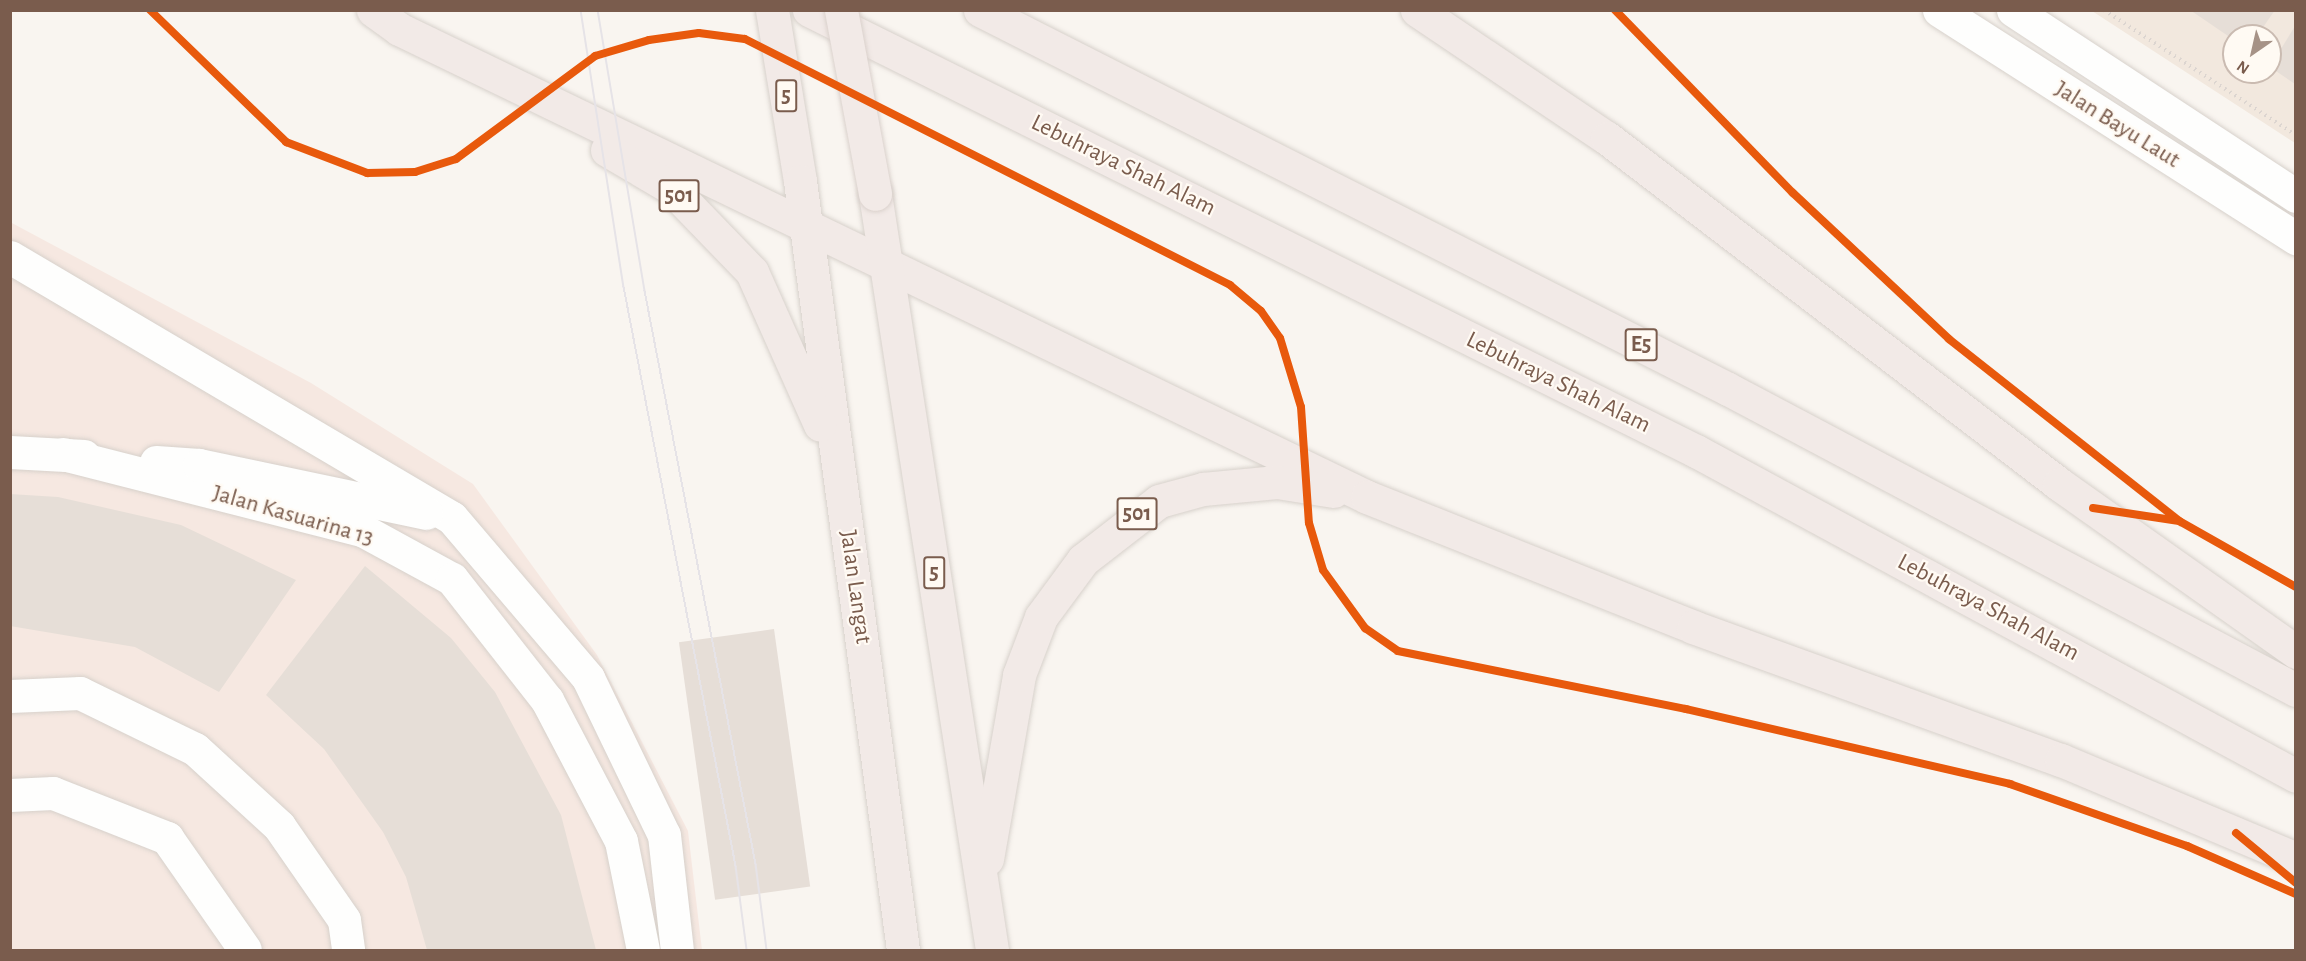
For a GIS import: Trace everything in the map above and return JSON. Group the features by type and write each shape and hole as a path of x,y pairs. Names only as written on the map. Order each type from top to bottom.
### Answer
{"highway":[{"name":"5","path":"772,10 806,224"},
{"name":"Lebuhraya Shah Alam","path":"809,10 1696,451 2295,776"},
{"name":"5","path":"841,10 875,194 992,951"},
{"name":"E5","path":"980,10 1728,389 2295,690"},
{"path":"1417,10 1607,138 2059,484 2295,652"},
{"path":"386,20 1367,496 1693,627 2061,760 2295,859"},
{"name":"501","path":"386,20 670,187 752,272 798,368 839,475"},
{"name":"Jalan Langat","path":"806,224 903,951"},
{"name":"501","path":"983,885 1016,708 1019,675 1041,617 1083,560 1159,501 1203,489 1276,482 1367,496"}],"street":[{"name":"Jalan Bayu Laut","path":"1939,10 2295,238"},
{"name":"Jalan Bayu Laut","path":"2013,10 2295,196"},
{"path":"10,257 452,518 588,678 664,835 677,951"},
{"name":"Jalan Kasuarina 13","path":"10,452 200,465 452,518"},
{"name":"Jalan Kasuarina 13","path":"63,454 364,531 452,579 547,700 621,841 643,951"},
{"path":"10,696 80,693 195,749 279,825 344,920 348,951"},
{"path":"10,795 53,793 167,838 245,951"}],"path":[{"path":"2104,10 2295,135"}],"shaded area":[{"path":"2092,11 2295,11 2295,143"},
{"path":"10,222 311,383 473,484 597,655 688,831 702,950 11,950"}],"building":[{"path":"2190,10 2275,10 2265,24 2222,24 2222,32"},
{"path":"2295,26 2295,84 2282,75 2282,47"},
{"path":"10,494 58,497 181,525 296,580 219,692 135,647 10,626"},
{"path":"365,566 451,638 495,692 561,815 596,950 427,950 406,877 383,832 324,749 266,695"},
{"path":"774,629 810,886 715,900 679,642"}],"tram line":[{"path":"581,10 624,287 736,866 747,950"},
{"path":"598,10 645,291 756,864 767,950"}],"cycle path":[{"path":"150,10 286,142 367,173 415,172 456,159 595,56 649,40 699,33 745,39 1230,285 1261,311 1280,338 1301,407 1309,523 1323,570 1365,628 1398,651 1686,709 2010,784 2187,846 2296,894"},
{"path":"1615,10 1793,193 1949,339 2181,522 2296,587"},
{"path":"2093,508 2179,521"},
{"path":"2236,833 2296,883"}]}
